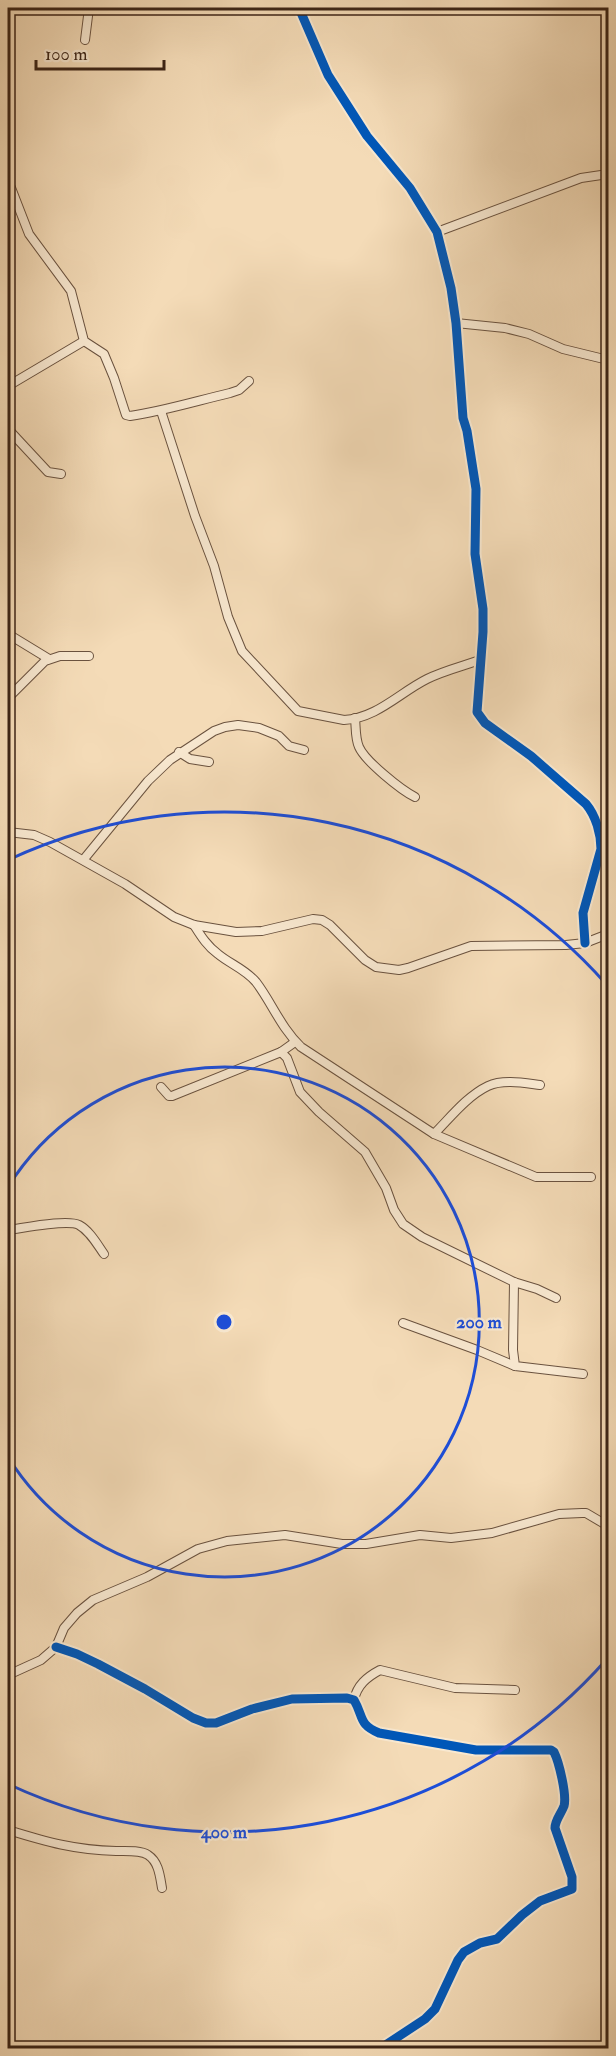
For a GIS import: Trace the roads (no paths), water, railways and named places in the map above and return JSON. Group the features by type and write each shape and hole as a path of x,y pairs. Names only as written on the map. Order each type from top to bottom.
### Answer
{"street":[{"path":"85,40 89,8"},
{"path":"299,8 328,75 367,136 410,188 437,232 451,288 463,418 476,489 475,554 483,609 476,706 478,716 531,756 586,804 592,812 601,838 601,849 583,913 585,943"},
{"path":"437,232 581,178 609,174"},
{"path":"8,180 11,203 29,234 71,291 84,341 104,354 126,415 160,411 175,405 230,393 239,390 249,381"},
{"path":"456,323 505,328 529,334 563,349 609,360"},
{"path":"8,386 84,341"},
{"path":"160,411 214,566 228,617 242,651 298,711 344,720 355,718 383,707 428,678 480,660"},
{"path":"8,429 48,472 61,474"},
{"path":"8,634 49,659"},
{"path":"8,698 38,666 49,659 60,656 89,656"},
{"path":"355,718 359,747 364,754 400,788 415,797"},
{"path":"84,859 148,781 179,752 214,731 238,725 259,728 274,734 289,746 304,750"},
{"path":"179,752 190,759 209,762"},
{"path":"8,832 34,835 84,859 174,917 194,925 236,932 262,931 313,919 322,920 330,925 364,960 376,967 399,970 471,946 566,945 585,943 609,934"},
{"path":"194,925 206,944 219,956 245,971 255,981 280,1023 295,1042 434,1134 536,1177 591,1177"},
{"path":"161,1087 169,1096 172,1096 281,1052 295,1042"},
{"path":"281,1052 287,1058 300,1092 319,1112 365,1152 386,1188 394,1210 403,1224 413,1233 514,1282 556,1298"},
{"path":"434,1134 459,1108 487,1087 506,1083 540,1085"},
{"path":"8,1230 66,1221 86,1230 104,1254"},
{"path":"514,1282 514,1366"},
{"path":"403,1323 514,1366 583,1374"},
{"path":"8,1675 41,1660 56,1647 64,1628 93,1600 147,1577 198,1549 227,1541 285,1535 342,1544 366,1544 420,1535 451,1538 492,1533 559,1514 582,1513 609,1526"},
{"path":"56,1647 77,1654 107,1669 193,1718 206,1723 216,1723 292,1699 312,1697 354,1700"},
{"path":"381,2049 435,2010 464,1952 480,1943 497,1939 540,1901 572,1889 573,1885 555,1828 565,1798 555,1752 551,1750 476,1750 379,1733 369,1729 362,1722 354,1700 356,1691 360,1684 380,1670 454,1688 515,1690"},
{"path":"8,1830 51,1844 85,1850 148,1854 158,1866 162,1888"}]}
